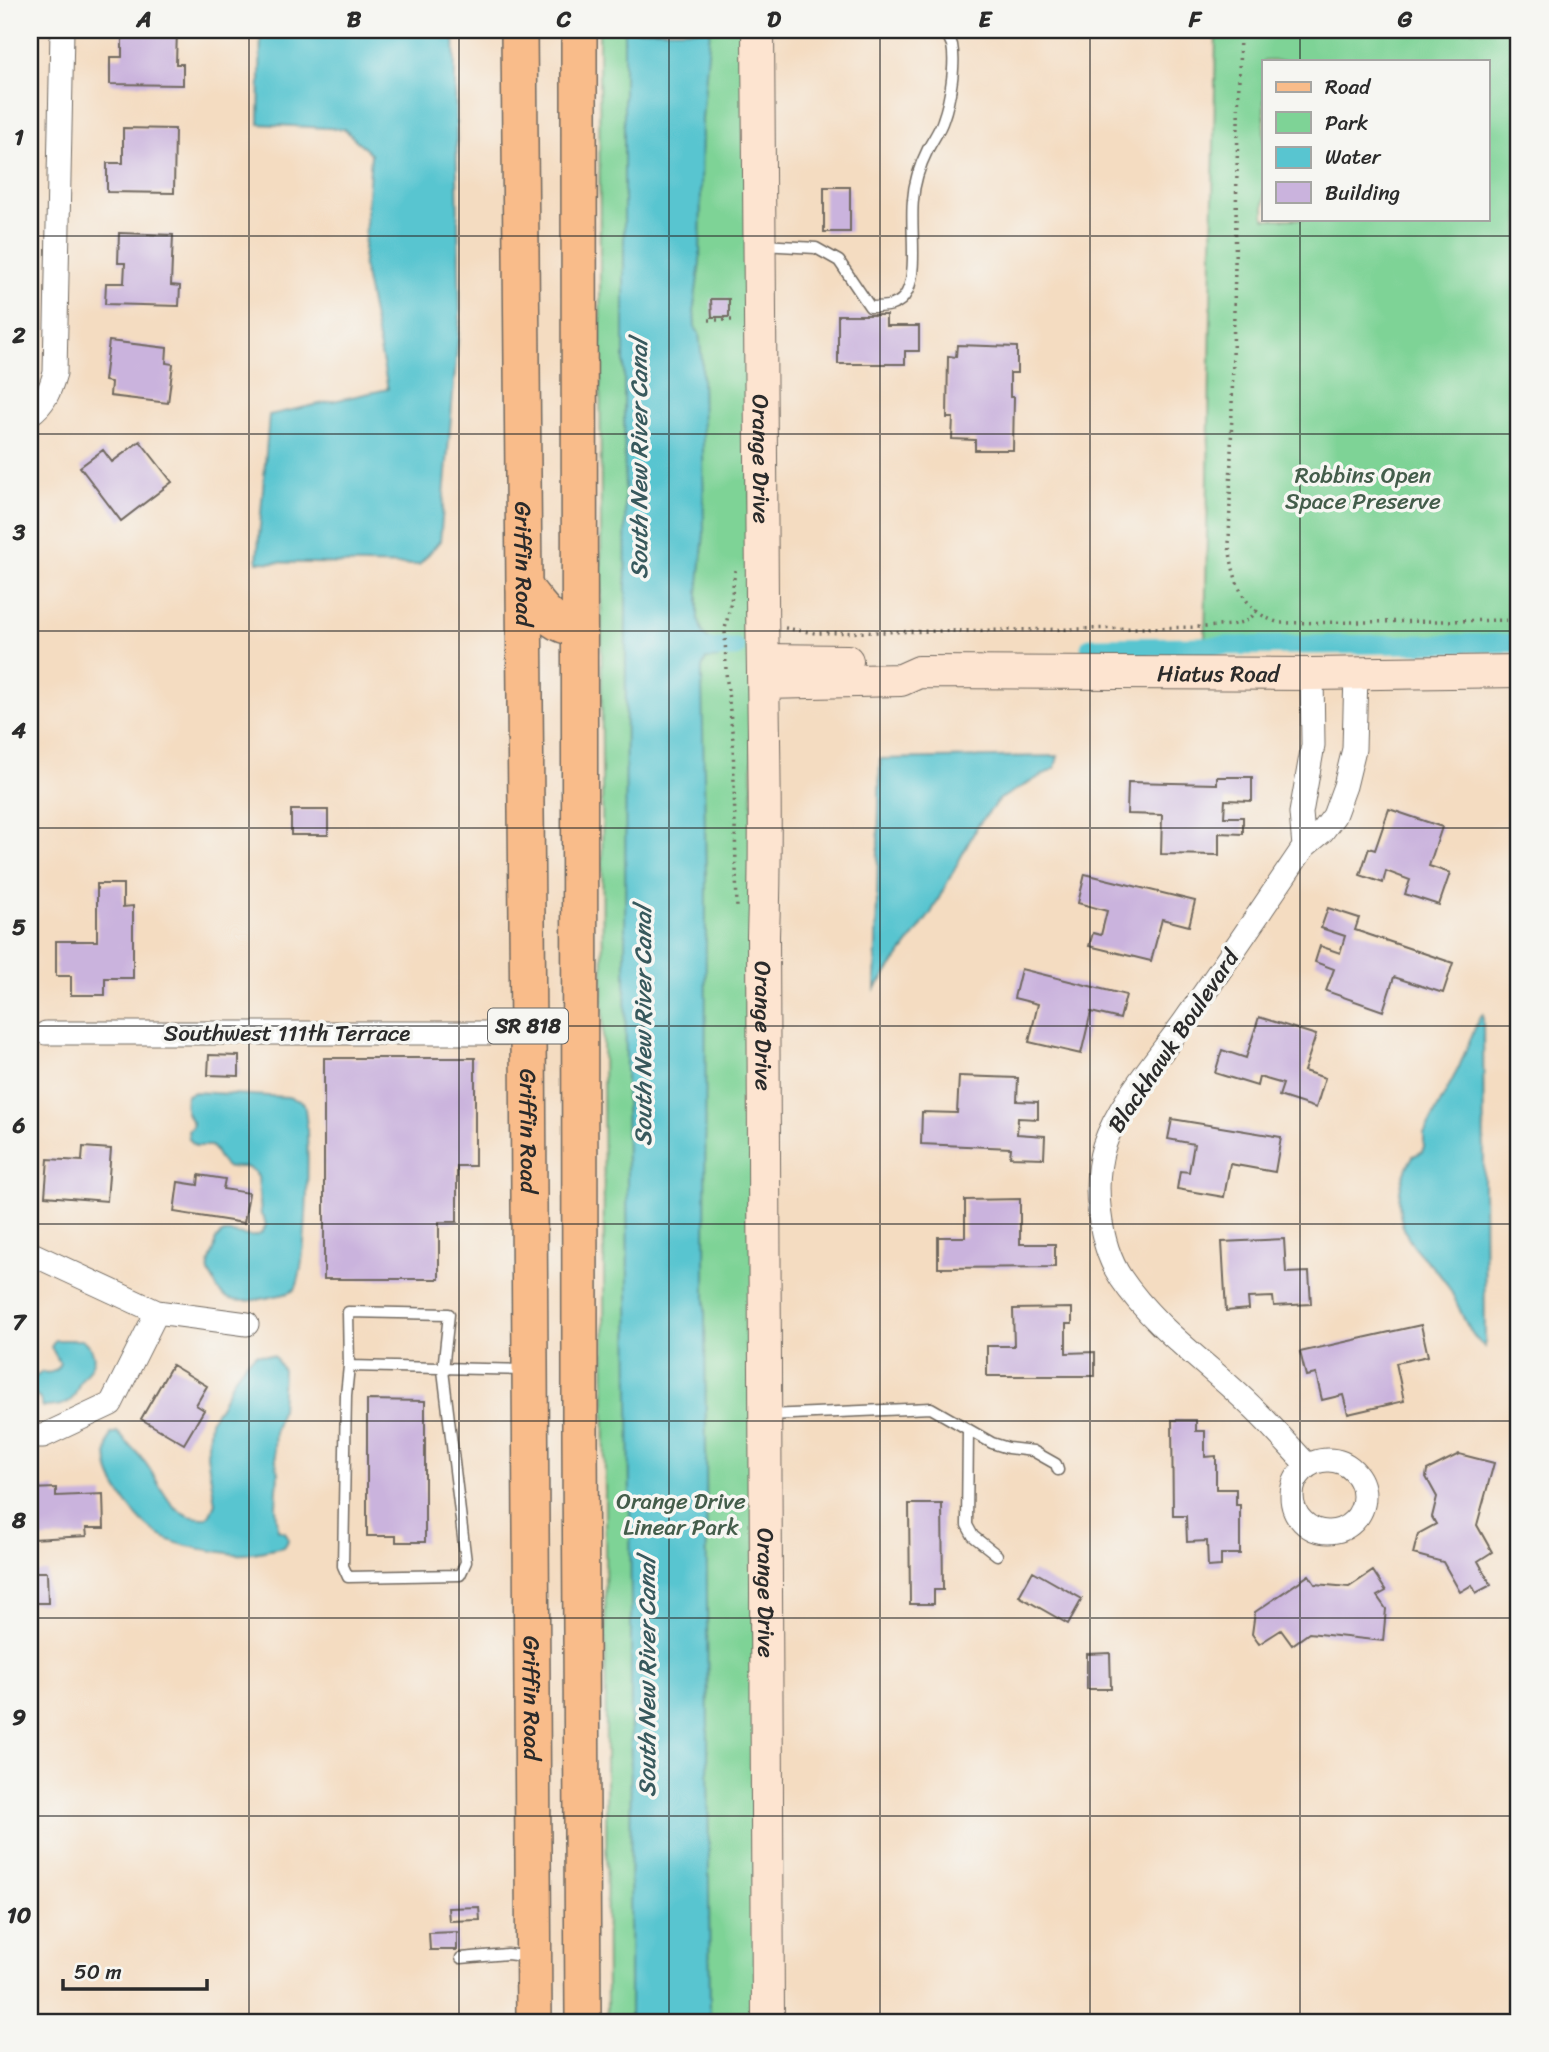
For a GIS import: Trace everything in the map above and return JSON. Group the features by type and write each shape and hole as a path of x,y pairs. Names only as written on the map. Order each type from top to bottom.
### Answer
{"main road":[{"name":"Griffin Road","path":"519,30 534,2022"},
{"name":"SR 818","path":"579,30 579,1438 583,2022"},
{"path":"524,587 555,623 579,628"},
{"path":"525,665 552,671 567,686 579,692"}],"street":[{"path":"33,412 48,394 55,373 62,30"},
{"name":"Orange Drive","path":"758,30 766,860 763,936 768,2022"},
{"name":"Hiatus Road","path":"764,671 898,662 919,672 1312,674 1519,671"},
{"name":"Blackhawk Boulevard","path":"1307,1465 1253,1408 1148,1313 1121,1277 1108,1252 1101,1220 1098,1181 1104,1146 1120,1111 1304,848 1322,832 1334,816 1345,786 1353,749 1356,673"},
{"path":"1304,848 1301,813 1313,745 1312,674"},
{"name":"Southwest 111th Terrace","path":"42,1033 528,1033"},
{"path":"30,1253 157,1312 247,1324"},
{"path":"30,1436 43,1436 111,1404 157,1312"}],"lane":[{"path":"759,244 816,248 839,261 870,307 891,307 907,293 912,273 911,225 917,175 943,120 949,95 953,65 951,44 945,30"},
{"path":"348,1312 449,1314 443,1370 466,1563 460,1575 348,1577 343,1566 346,1395 349,1366 348,1312"},
{"path":"349,1366 530,1370"},
{"path":"766,1415 931,1408 1000,1445 1033,1451 1056,1464 1058,1470"},
{"path":"968,1430 967,1525 973,1536 997,1555"},
{"path":"461,1958 507,1954 533,1957"}],"path":[{"path":"1240,30 1229,547 1233,573 1242,596 1268,620 1280,623 1519,620"},
{"path":"709,320 735,320"},
{"path":"781,628 815,633 1205,627 1231,625 1249,620 1257,610"},
{"path":"725,629 726,672"}],"green space":[{"name":"Orange Drive Linear Park","path":"599,30 749,30 758,2022 607,2022"},
{"name":"Robbins Open Space Preserve","path":"1216,30 1519,30 1519,642 1205,646"}],"water":[{"path":"261,30 454,30 460,315 440,541 419,565 257,562 269,415 388,389 363,264 371,154 344,129 259,124"},
{"name":"South New River Canal","path":"624,30 710,30 702,119 700,263 694,306 702,361 704,534 698,618 703,634 710,641 720,640 719,658 706,659 702,668 706,878 705,1307 710,2022 630,2022 631,1617 625,966"},
{"path":"1058,756 1055,768 1000,799 978,825 931,913 875,989 880,759"},
{"path":"1483,1014 1485,1347 1468,1327 1445,1282 1405,1232 1399,1199 1403,1177 1413,1156 1422,1152 1424,1134"},
{"path":"194,1092 288,1097 303,1102 308,1165 305,1228 299,1277 295,1289 291,1292 237,1301 218,1291 208,1268 215,1241 224,1233 255,1236 265,1229 266,1225 261,1215 258,1177 255,1173 245,1167 228,1168 211,1146 196,1146 189,1139 188,1130 193,1124 185,1103 187,1095"},
{"path":"55,1340 83,1340 94,1357 70,1401 43,1407 41,1400 30,1394 30,1381 42,1372 53,1372 57,1368 60,1363 51,1347"},
{"path":"257,1354 274,1356 283,1370 281,1410 275,1430 274,1448 278,1473 278,1530 285,1532 287,1543 284,1547 238,1554 199,1549 160,1536 140,1520 113,1481 107,1458 111,1434 117,1432 141,1458 175,1507 193,1517 206,1518 215,1503 207,1455 210,1421 234,1378 246,1362"}],"building":[{"path":"122,30 177,30 176,64 183,64 183,85 110,84 110,57 122,57"},
{"path":"123,128 175,129 174,193 107,192 107,163 123,163"},
{"path":"824,187 850,187 850,232 824,232"},
{"path":"119,233 173,235 171,285 180,286 179,306 105,304 106,283 124,283 125,263 118,263"},
{"path":"711,299 729,299 729,317 712,317"},
{"path":"838,315 886,315 886,326 919,326 919,351 905,351 905,364 838,364"},
{"path":"109,341 167,348 166,363 173,364 168,403 110,396 111,382 104,381"},
{"path":"957,345 1017,347 1017,373 1010,373 1010,397 1014,397 1013,450 975,450 975,440 952,439 953,418 947,418 948,356 956,357"},
{"path":"140,441 172,482 121,521 80,467 103,450 112,462"},
{"path":"1217,777 1252,777 1252,801 1225,800 1224,817 1243,817 1243,834 1219,833 1219,855 1161,854 1162,815 1127,814 1128,782 1217,784"},
{"path":"1389,809 1442,827 1429,866 1450,873 1439,905 1405,894 1410,880 1386,871 1383,883 1360,875 1369,848 1375,850"},
{"path":"291,810 328,810 328,835 291,835"},
{"path":"1085,874 1195,901 1189,926 1162,919 1151,961 1089,946 1093,933 1101,935 1107,911 1078,903"},
{"path":"97,884 123,884 123,907 133,906 133,978 105,978 105,995 71,995 71,976 56,976 56,941 97,941"},
{"path":"1328,908 1359,918 1355,930 1453,963 1443,993 1394,977 1383,1011 1326,991 1334,969 1315,962 1320,946 1340,953 1345,936 1321,928"},
{"path":"1021,969 1126,995 1120,1019 1091,1012 1081,1054 1029,1042 1038,1004 1014,998"},
{"path":"1259,1017 1316,1035 1304,1071 1325,1078 1316,1108 1279,1096 1283,1084 1259,1077 1257,1086 1215,1073 1222,1050 1246,1058"},
{"path":"209,1055 239,1056 239,1076 208,1075"},
{"path":"324,1058 475,1058 475,1166 457,1166 457,1222 439,1222 439,1279 324,1279"},
{"path":"959,1076 1018,1078 1017,1101 1038,1102 1038,1119 1018,1118 1017,1134 1045,1136 1044,1158 1010,1157 1011,1148 921,1144 922,1112 957,1113"},
{"path":"1172,1119 1281,1137 1275,1172 1230,1164 1224,1197 1177,1189 1180,1171 1189,1172 1194,1144 1168,1139"},
{"path":"83,1147 111,1149 107,1201 45,1196 48,1159 82,1161"},
{"path":"199,1175 225,1179 223,1189 249,1193 244,1223 174,1212 178,1182 198,1185"},
{"path":"1020,1199 1020,1244 1055,1244 1055,1267 938,1268 938,1237 965,1237 965,1200"},
{"path":"1284,1239 1286,1273 1309,1272 1311,1304 1274,1306 1273,1297 1248,1298 1249,1309 1226,1311 1222,1242"},
{"path":"1072,1308 1072,1324 1066,1324 1066,1353 1095,1352 1095,1376 987,1376 987,1346 1014,1346 1013,1309"},
{"path":"1421,1325 1428,1356 1396,1363 1404,1401 1348,1414 1343,1395 1322,1400 1316,1374 1306,1376 1300,1352"},
{"path":"172,1365 207,1386 196,1405 204,1410 184,1444 141,1419"},
{"path":"367,1400 425,1401 425,1542 396,1542 396,1536 367,1536"},
{"path":"1172,1420 1196,1420 1196,1431 1205,1431 1205,1457 1216,1456 1216,1489 1236,1489 1236,1505 1240,1505 1240,1554 1221,1554 1221,1566 1208,1567 1207,1541 1187,1542 1186,1516 1173,1516"},
{"path":"1459,1454 1494,1463 1477,1525 1492,1552 1478,1561 1491,1585 1476,1593 1472,1585 1460,1592 1443,1562 1413,1554 1418,1534 1436,1524 1432,1517 1437,1497 1426,1477 1427,1470"},
{"path":"56,1488 56,1496 103,1494 104,1528 86,1528 87,1536 32,1539 30,1489"},
{"path":"909,1504 942,1504 943,1590 934,1590 934,1604 910,1604"},
{"path":"1033,1571 1082,1599 1068,1624 1019,1596"},
{"path":"1373,1571 1386,1591 1377,1596 1386,1609 1383,1641 1309,1633 1292,1645 1281,1630 1259,1644 1252,1634 1255,1612 1309,1575 1315,1584 1349,1587"},
{"path":"30,1572 47,1572 48,1603 30,1603"},
{"path":"1110,1653 1111,1689 1087,1689 1087,1654"},
{"path":"479,1907 480,1920 449,1921 448,1908"},
{"path":"457,1932 457,1950 430,1950 429,1933"}],"waterway":[{"path":"1090,647 1519,643"},
{"path":"694,649 736,648"}]}
